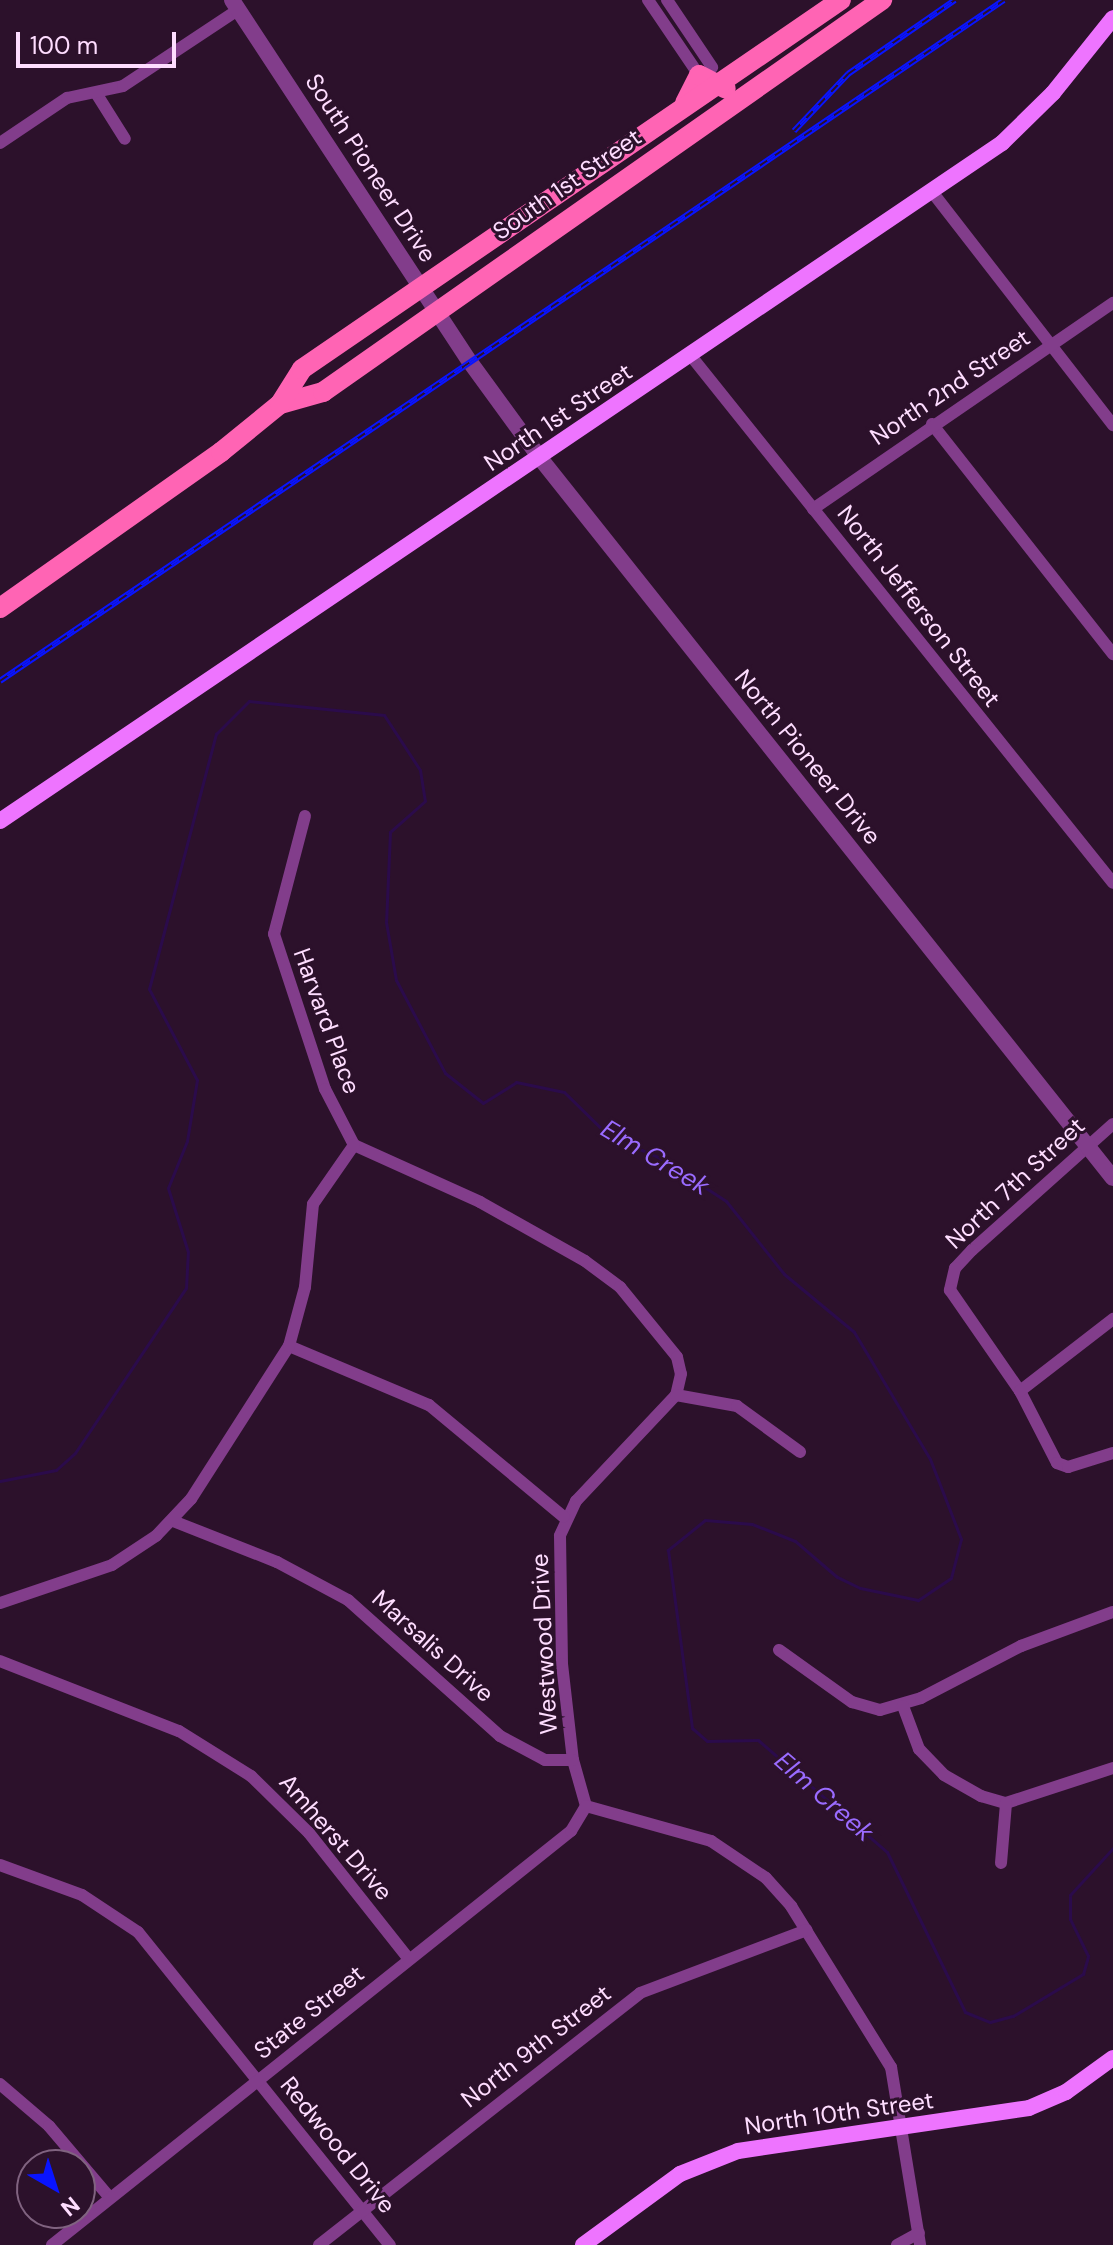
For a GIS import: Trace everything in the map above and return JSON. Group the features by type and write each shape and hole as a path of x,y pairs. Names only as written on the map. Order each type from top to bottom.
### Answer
{"main road":[{"name":"South 1st Street","path":"0,608 162,495 280,404 302,369 682,108 713,79 757,57 841,0"},
{"name":"South 1st Street","path":"280,404 323,392 707,119 882,0"},
{"name":"North 1st Street","path":"0,821 933,193 1031,116 1113,18"},
{"path":"707,119 713,79 746,92"},
{"name":"North 10th Street","path":"583,2245 680,2174 738,2151 1029,2108 1066,2092 1113,2058"}],"street":[{"path":"648,0 713,79"},
{"path":"667,0 713,79"},
{"path":"0,143 67,98 123,86 235,5"},
{"name":"South Pioneer Drive","path":"235,5 470,362"},
{"path":"96,93 125,139"},
{"path":"933,193 1113,425"},
{"name":"North 2nd Street","path":"813,509 932,424 1113,303"},
{"name":"North Jefferson Street","path":"691,356 1113,883"},
{"name":"North Pioneer Drive","path":"470,362 540,458 1113,1178"},
{"path":"932,424 1113,654"},
{"name":"Harvard Place","path":"305,816 274,934 325,1089 354,1145"},
{"name":"North 7th Street","path":"1020,1391 950,1290 950,1277 1028,1195 1113,1124"},
{"path":"0,1603 112,1565 173,1521 289,1346 305,1287 313,1204 354,1145 518,1221 620,1287 677,1357 681,1374 676,1395 564,1517 429,1405 289,1346"},
{"path":"1113,1319 1020,1391 1057,1463 1068,1467 1113,1453"},
{"path":"676,1395 737,1406 800,1452"},
{"name":"Westwood Drive","path":"564,1517 560,1536 562,1664 573,1760 586,1806"},
{"name":"Marsalis Drive","path":"173,1521 277,1562 348,1600 500,1736 545,1760 573,1760"},
{"path":"779,1650 852,1702 880,1710 903,1706 1021,1646 1113,1612"},
{"name":"Amherst Drive","path":"0,1661 179,1731 251,1776 309,1833 409,1959"},
{"path":"903,1706 919,1749 944,1775 981,1796 1006,1803 1113,1768"},
{"path":"1001,1863 1006,1803"},
{"path":"586,1806 711,1841 766,1878 807,1930 891,2067 920,2239 897,2245"},
{"name":"State Street","path":"52,2245 571,1831 586,1806"},
{"name":"Redwood Drive","path":"0,1865 82,1895 138,1932 390,2245"},
{"name":"North 9th Street","path":"319,2245 640,1993 807,1930"},
{"path":"0,2084 49,2126 110,2198"}],"waterway":[{"name":"Elm Creek","path":"0,1481 56,1470 75,1453 186,1288 188,1252 168,1188 187,1141 197,1080 149,989 216,734 249,701 384,715 420,770 425,801 390,832 386,922 396,980 445,1073 483,1103 516,1082 564,1092 609,1136 658,1157 726,1201 784,1274 854,1332 930,1459 961,1539 951,1578 918,1600 860,1588 837,1577 795,1541 752,1524 705,1520 668,1550 692,1728 707,1741 758,1740 887,1852 965,2012 990,2022 1013,2016 1083,1974 1088,1956 1070,1919 1070,1895 1113,1848"}],"railway":[{"path":"794,131 848,74 955,0"},
{"path":"0,681 1004,0"}]}
